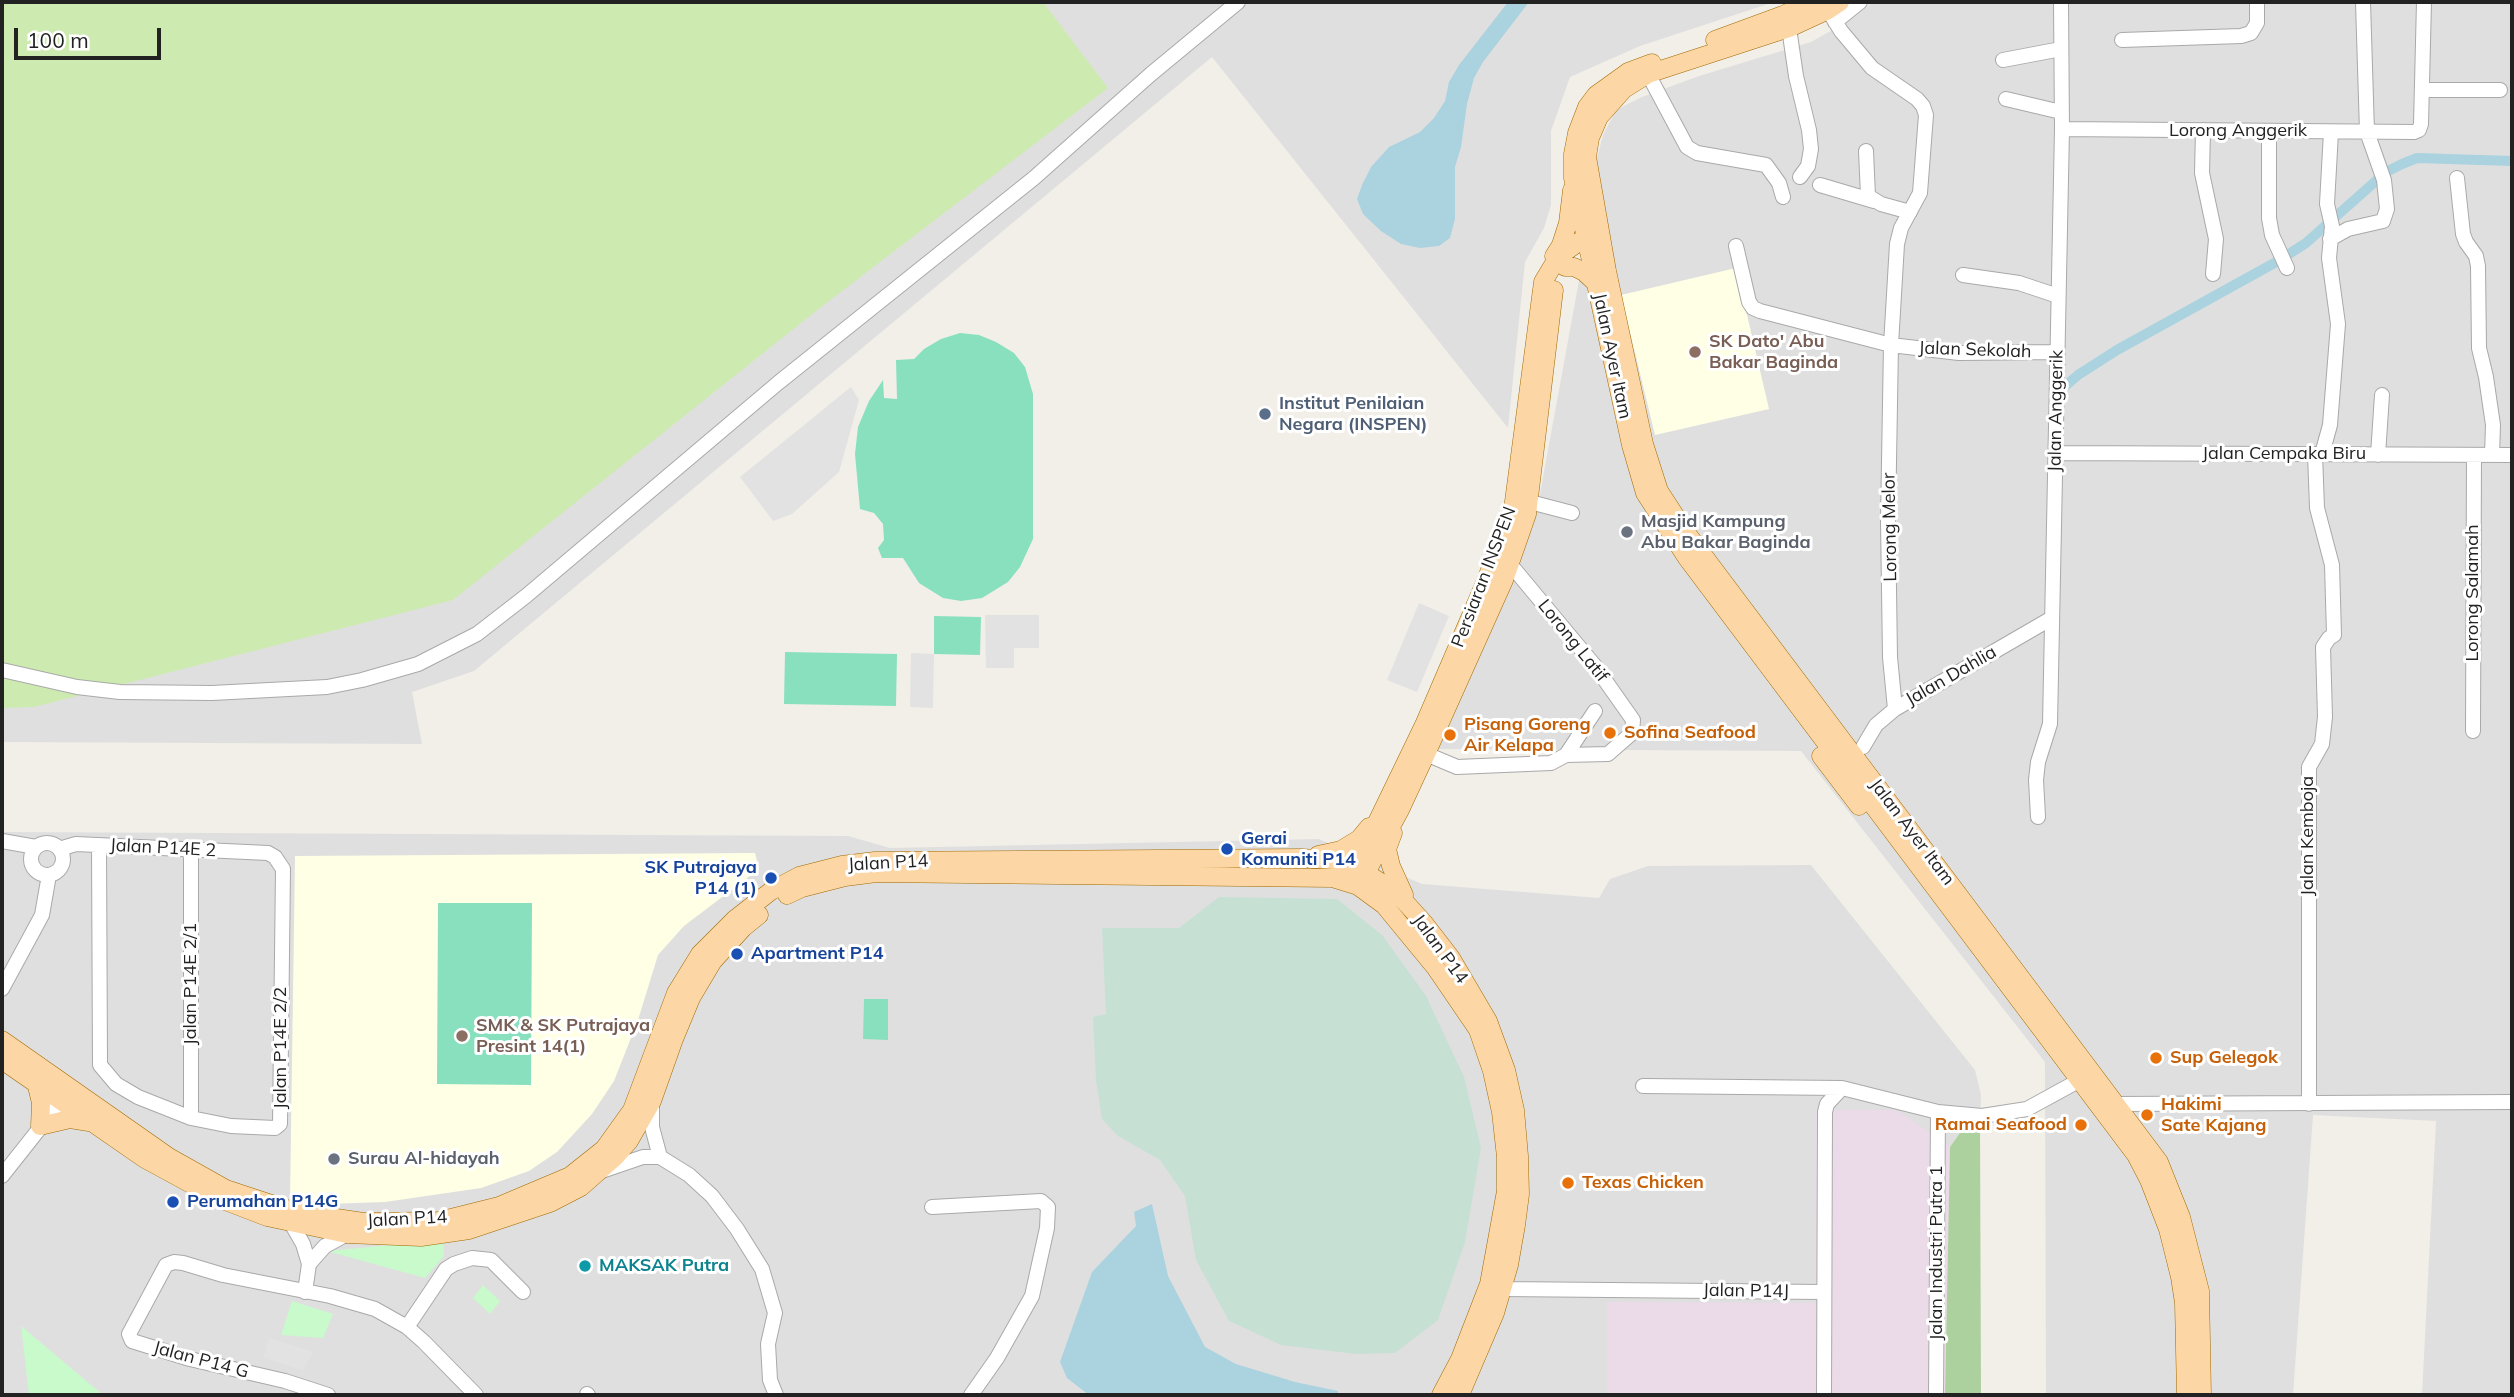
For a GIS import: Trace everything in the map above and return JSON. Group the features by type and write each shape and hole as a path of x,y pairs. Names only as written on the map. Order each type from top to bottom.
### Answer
{"main road":[{"path":"1544,282 1548,264 1561,246 1568,223 1577,133 1587,107 1596,95 1609,83 1628,72 1783,15 1811,2"},
{"path":"1565,267 1574,267 1602,277 1595,240 1587,157 1590,138 1599,117 1624,89 1648,74 1834,11"},
{"path":"1573,178 1595,240"},
{"path":"1565,267 1595,240"},
{"name":"Persiaran INSPEN","path":"1391,811 1513,509 1544,282 1558,257 1595,240"},
{"name":"Persiaran INSPEN","path":"1391,811 1426,754 1510,564 1530,502 1555,286 1565,267"},
{"name":"Jalan Ayer Itam","path":"1602,277 1651,471 1659,491 1685,531 1935,862 2111,1108 2159,1162 2181,1216 2200,1291 2202,1395"},
{"name":"Jalan Ayer Itam","path":"1602,277 1631,445 1645,494 1687,558 1747,638 1756,664 1839,781 1910,869 1937,890 2080,1080 2111,1108"},
{"path":"1710,562 1797,663 1863,747 1935,862"},
{"path":"1301,858 1341,850 1359,839 1391,811"},
{"path":"1357,877 1391,811"},
{"path":"1391,811 1387,849 1391,870 1400,889 1423,923"},
{"name":"Jalan P14","path":"5,1049 67,1095 226,1189 296,1212 363,1222 439,1221 499,1206 570,1176 604,1150 632,1110 676,993 700,954 743,913 771,891 799,876 842,865 875,861 1334,860 1357,877 1384,905 1436,967 1478,1030 1492,1071 1501,1112 1506,1157 1506,1191 1496,1287 1481,1347 1460,1395"},
{"name":"Jalan P14","path":"5,1049 36,1082 67,1095 93,1122 145,1159 215,1197 267,1217 347,1234 421,1237 469,1230 550,1203 581,1187 601,1171 629,1141 652,1101 691,998 713,961 750,922 778,900 802,888 845,877 876,873 1357,877 1396,892 1451,958 1488,1021 1506,1070 1515,1110 1520,1156 1520,1194 1509,1265 1441,1395"},
{"path":"2,1025 5,1049"},
{"path":"36,1082 41,1103 40,1126 70,1119 93,1122"},
{"path":"2111,1108 2136,1155 2168,1228 2184,1303 2186,1395"}],"street":[{"path":"2,670 77,687 120,692 212,693 327,687 418,664 477,634 526,596 778,383 1034,178 1160,66 1238,2"},
{"path":"1834,11 1860,2"},
{"name":"Jalan Anggerik","path":"2038,817 2038,762 2050,723 2062,130 2061,2"},
{"path":"2122,40 2241,36 2251,33 2257,23 2257,2"},
{"path":"2330,226 2348,229 2384,221 2387,209 2381,173 2367,132 2363,2"},
{"path":"2424,2 2422,90 2500,90"},
{"name":"Lorong Melor","path":"1834,11 1872,68 1917,99 1926,115 1920,193 1901,228 1897,244 1891,345 1888,521 1890,657 1895,709"},
{"path":"1789,28 1811,149 1808,166 1800,177"},
{"path":"2003,60 2061,50"},
{"path":"1648,74 1687,147 1697,153 1766,166 1779,183 1783,197"},
{"name":"Lorong Anggerik","path":"2062,130 2414,132 2419,130 2421,124 2422,90"},
{"path":"2006,99 2061,112"},
{"path":"2203,130 2202,173 2216,239 2213,274"},
{"path":"2269,131 2269,218 2272,235 2284,263"},
{"name":"Jalan Kemboja","path":"2309,1104 2309,767 2322,744 2325,717 2323,647 2334,635 2332,565 2317,508 2319,454 2330,425 2338,324 2329,258 2330,226 2327,204 2331,132"},
{"path":"1866,151 1867,191 1874,201"},
{"path":"2457,178 2463,234 2476,256 2478,266 2479,348 2493,425 2493,455"},
{"path":"1821,185 1910,212"},
{"name":"Jalan Sekolah","path":"1736,246 1749,302 1753,308 1891,345 1959,353 2057,352"},
{"path":"1963,275 2018,283 2057,296"},
{"path":"2378,455 2382,395"},
{"name":"Jalan Cempaka Biru","path":"2055,453 2512,455"},
{"name":"Lorong Salamah","path":"2473,730 2474,455"},
{"path":"1530,502 1572,513"},
{"name":"Lorong Latif","path":"1510,564 1595,666 1633,720 1632,733 1608,754 1566,755"},
{"name":"Jalan Dahlia","path":"1863,747 1876,725 1895,709 2052,618"},
{"path":"1426,754 1447,764 1469,768 1551,764 1566,755 1594,711"},
{"path":"2,841 36,847 48,843 60,849 63,862 57,872 49,875 37,872 31,863 36,847"},
{"name":"Jalan P14E 2","path":"60,849 76,844 268,853"},
{"name":"Jalan P14E 2/2","path":"99,845 100,1065 116,1084 138,1097 191,1118 242,1127 275,1128 280,1124 282,869 275,857 268,853"},
{"name":"Jalan P14E 2/1","path":"191,850 191,1118"},
{"path":"2,989 42,915 49,875"},
{"path":"1643,1086 1842,1088 1938,1112 1982,1116 2026,1109 2080,1080"},
{"path":"1805,1087 1821,1102 1825,1112"},
{"path":"1824,1395 1825,1112 1827,1104 1842,1088"},
{"path":"2,1176 67,1095"},
{"path":"652,1101 652,1127 660,1157"},
{"path":"2111,1108 2512,1102"},
{"name":"Jalan Industri Putra 1","path":"1936,1395 1938,1112"},
{"path":"601,1171 643,1157 660,1157 689,1175 712,1196 762,1269 775,1313 768,1344 770,1380 776,1395"},
{"path":"932,1207 1041,1201 1048,1207 1048,1228 1032,1296 997,1358 971,1395"},
{"path":"291,1223 303,1244 309,1264 305,1292"},
{"path":"309,1264 326,1246 347,1234"},
{"path":"407,1327 446,1269 472,1258 491,1260 523,1292"},
{"name":"Jalan P14 G","path":"328,1395 285,1381 190,1359 130,1338 166,1265 174,1262 330,1296 375,1309 407,1327 476,1395"},
{"name":"Jalan P14J","path":"1496,1287 1823,1292"}],"shaded area":[{"path":"2,2 1774,2 1640,46 1570,77 1551,131 1551,205 1544,228 1525,262 1508,428 1212,57 474,671 412,692 422,744 2,742"},
{"path":"1873,2 2512,2 2512,1395 2422,1395 2436,1121 2313,1115 2293,1395 2046,1395 2045,1062 1801,751 1435,749 1520,557 1537,510 1598,177 1597,158 1603,135 1616,110 1642,97 1699,76 1811,42 1852,19"},
{"name":"SK Dato' Abu Bakar Baginda","path":"1736,268 1769,409 1655,435 1621,295"},
{"path":"851,387 859,400 839,472 792,514 773,521 740,477"},
{"path":"1419,603 1449,616 1417,692 1387,680"},
{"path":"985,615 1039,615 1039,648 1014,648 1014,668 986,668"},
{"path":"911,653 934,654 933,708 910,707"},
{"path":"2,832 848,836 890,848 1319,839 1422,884 1599,898 1610,879 1648,866 1811,865 1975,1070 1981,1095 1980,1123 1967,1123 1950,1147 1945,1395 2,1395"},
{"name":"SMK & SK Putrajaya Presint 14(1)","path":"755,853 759,869 684,926 658,955 638,1020 614,1081 592,1114 557,1152 529,1171 481,1188 385,1202 326,1204 290,1201 295,856"},
{"path":"1219,897 1337,899 1382,935 1426,996 1464,1077 1481,1148 1465,1242 1438,1320 1395,1353 1356,1354 1281,1345 1229,1321 1196,1260 1185,1196 1160,1160 1118,1136 1102,1119 1096,1081 1093,1017 1106,1014 1102,928 1179,928"},
{"path":"1816,1110 1897,1110 1950,1147 1945,1395 1607,1395 1607,1302 1816,1303"},
{"path":"269,1338 314,1352 303,1370 263,1358"}],"green space":[{"path":"2,2 1043,2 1108,88 825,304 453,600 34,707 2,708"},
{"path":"960,333 979,335 1014,353 1025,367 1033,394 1033,539 1020,567 1008,582 982,598 961,601 943,598 919,583 903,558 882,558 878,548 884,540 883,524 874,513 860,509 855,454 858,427 869,401 883,380 884,398 897,399 896,360 914,359 941,339"},
{"path":"934,616 981,617 980,655 934,654"},
{"path":"785,652 897,654 896,706 784,704"},
{"path":"438,903 532,903 531,1085 437,1084"},
{"path":"864,999 888,999 888,1040 863,1039"},
{"path":"1967,1123 1980,1123 1981,1395 1945,1395 1950,1147"},
{"path":"443,1240 444,1256 425,1278 327,1251"},
{"path":"483,1285 500,1301 490,1314 473,1298"},
{"path":"292,1301 333,1314 323,1338 281,1335"},
{"path":"21,1326 103,1395 29,1395"}],"water":[{"path":"1508,2 1529,2 1474,78 1455,167 1455,219 1450,238 1439,246 1420,248 1401,244 1381,231 1363,214 1357,199 1362,185 1371,167 1389,147 1420,132 1434,118 1445,101 1449,82 1459,65"},
{"path":"1152,1204 1168,1276 1205,1347 1236,1364 1295,1382 1338,1391 1338,1395 1089,1395 1067,1378 1060,1362 1092,1272 1136,1226 1134,1212"}],"waterway":[{"path":"2063,388 2117,350 2306,243 2386,172 2417,158 2512,161"}],"place":[{"name":"SK Dato' Abu Bakar Baginda","path":"1695,352"},
{"name":"Institut Penilaian Negara (INSPEN)","path":"1265,414"},
{"name":"Masjid Kampung Abu Bakar Baginda","path":"1627,532"},
{"name":"Sofina Seafood","path":"1610,733"},
{"name":"Pisang Goreng Air Kelapa","path":"1450,735"},
{"name":"Gerai Komuniti P14","path":"1227,849"},
{"name":"SK Putrajaya P14 (1)","path":"771,878"},
{"name":"Apartment P14","path":"737,954"},
{"name":"SMK & SK Putrajaya Presint 14(1)","path":"462,1036"},
{"name":"Sup Gelegok","path":"2156,1058"},
{"name":"Hakimi Sate Kajang","path":"2147,1115"},
{"name":"Ramai Seafood","path":"2081,1125"},
{"name":"Surau Al-hidayah","path":"334,1159"},
{"name":"Texas Chicken","path":"1568,1183"},
{"name":"Perumahan P14G","path":"173,1202"},
{"name":"MAKSAK Putra","path":"585,1266"}]}
